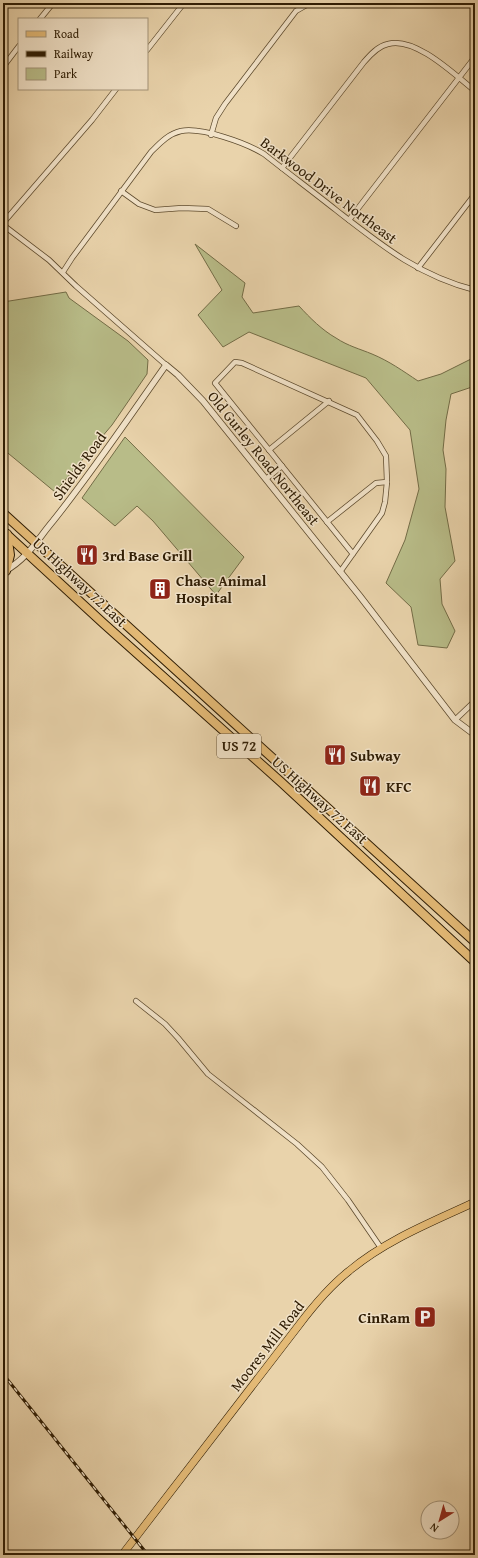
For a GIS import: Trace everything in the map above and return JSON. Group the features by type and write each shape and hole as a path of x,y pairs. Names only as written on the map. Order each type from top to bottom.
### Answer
{"highway":[{"name":"US Highway 72 East","path":"3,513 475,942"},
{"name":"US Highway 72 East","path":"5,532 281,782 475,962"},
{"path":"5,532 10,555 5,571"}],"main road":[{"name":"Moores Mill Road","path":"122,1555 319,1300 350,1270 381,1248 475,1202"}],"street":[{"path":"41,18 53,3"},
{"path":"148,49 184,3"},
{"path":"211,135 216,118 224,104 296,12 310,3"},
{"path":"282,168 364,62 373,52 388,44 408,44 421,50 475,91"},
{"path":"3,67 18,47"},
{"path":"349,220 475,57"},
{"path":"3,224 92,120 115,90"},
{"name":"Barkwood Drive Northeast","path":"63,272 151,152 166,138 181,131 186,131 211,135 252,147 282,168 382,246 432,276 475,290"},
{"path":"121,191 139,204 155,210 182,208 208,209 236,226"},
{"path":"418,268 475,194"},
{"name":"Old Gurley Road Northeast","path":"3,224 63,272 113,319 178,375 203,401 340,572 455,720 475,735"},
{"path":"340,572 353,554 382,513 386,502 386,456 377,441 357,415 242,363 236,362 215,383 353,554"},
{"name":"Shields Road","path":"5,571 28,554 37,544 42,535 65,506 166,365"},
{"path":"269,450 329,402"},
{"path":"266,479 282,466"},
{"path":"327,522 376,483 387,482"},
{"path":"455,720 475,701"},
{"path":"136,1001 165,1024 208,1074 297,1144 322,1167 348,1200 381,1248"}],"green space":[{"path":"195,244 245,283 242,297 253,313 299,306 316,324 331,335 396,366 418,381 441,374 475,357 475,386 451,394 446,420 443,450 446,469 445,507 455,561 440,579 442,604 455,631 447,648 418,645 411,607 386,583 405,540 419,489 410,430 366,378 249,332 223,347 198,315 222,290"},
{"path":"66,292 69,298 128,341 148,360 147,374 112,425 55,492 3,449 3,302"},
{"path":"125,437 244,557 216,595 153,521 137,506 115,526 82,498"}],"railway":[{"path":"3,1374 148,1555"}],"place":[{"name":"3rd Base Grill","path":"87,555"},
{"name":"Chase Animal Hospital","path":"160,589"},
{"name":"Subway","path":"335,755"},
{"name":"KFC","path":"370,786"},
{"name":"CinRam","path":"425,1317"}]}
